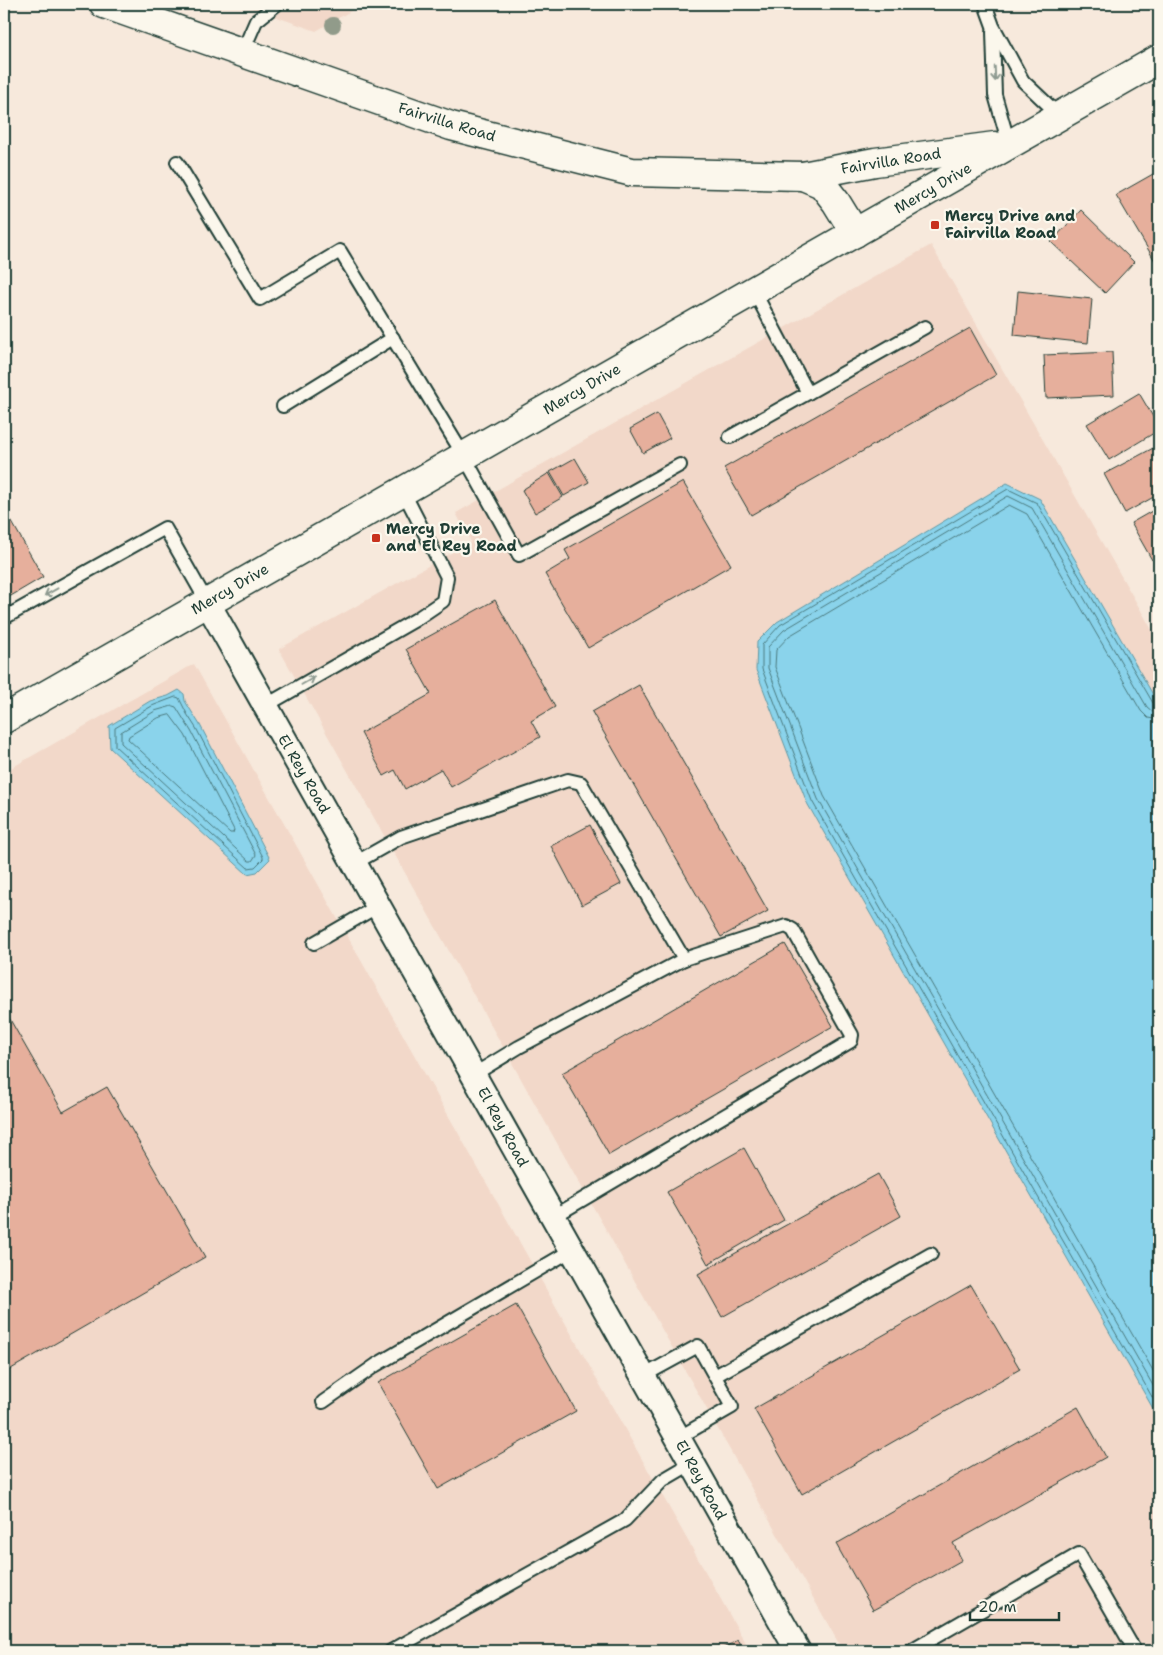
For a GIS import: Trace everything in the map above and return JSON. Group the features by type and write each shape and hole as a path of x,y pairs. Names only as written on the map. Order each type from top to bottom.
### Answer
{"street":[{"name":"Fairvilla Road","path":"104,4 451,126 632,172 803,176 875,162 1009,144"},
{"name":"Mercy Drive","path":"4,719 1159,59"},
{"name":"Fairvilla Road","path":"803,176 822,184 836,202 855,233"},
{"name":"El Rey Road","path":"207,602 798,1651"}],"lane":[{"path":"242,53 256,21 277,4"},
{"path":"986,4 993,26 1023,81 1060,116"},
{"path":"993,26 995,95 1009,144"},
{"path":"177,162 260,299 340,251 464,456 519,555 680,466"},
{"path":"754,291 808,393"},
{"path":"730,437 925,327"},
{"path":"283,406 393,338"},
{"path":"265,706 415,620 443,601 447,578 403,491"},
{"path":"4,618 165,528 207,602"},
{"path":"355,863 401,837 568,780 581,783 684,959"},
{"path":"314,943 378,906"},
{"path":"473,1075 519,1047 684,959 786,926 793,930 848,1026 852,1035 851,1041 553,1217"},
{"path":"323,1402 376,1366 572,1250"},
{"path":"715,1376 931,1254"},
{"path":"643,1376 698,1346 715,1376 732,1407 678,1438"},
{"path":"391,1651 625,1520 663,1480 692,1463"},
{"path":"911,1651 1079,1554 1135,1651"}],"shaded area":[{"path":"240,4 363,4 316,31"},
{"path":"931,245 1159,642 1159,1651 843,1651 279,649 471,542 456,513"},
{"path":"194,664 750,1651 4,1651 4,772"}],"water":[{"path":"1007,483 1040,499 1159,705 1159,1419 807,803 756,670 757,642 777,622"},
{"path":"179,690 184,694 185,701 200,725 270,859 257,872 247,874 110,748 109,726 150,701 168,696"}],"building":[{"path":"1153,174 1159,184 1159,259 1155,261 1116,195"},
{"path":"1081,210 1134,262 1105,293 1051,242"},
{"path":"1018,291 1092,299 1088,343 1014,335"},
{"path":"970,328 996,375 751,515 724,468"},
{"path":"1112,352 1114,395 1046,398 1044,355"},
{"path":"1139,393 1159,430 1109,460 1087,424"},
{"path":"657,414 670,438 643,453 630,429"},
{"path":"1159,445 1159,494 1125,513 1104,474"},
{"path":"575,458 589,482 564,496 550,472"},
{"path":"549,473 563,497 535,513 522,490"},
{"path":"683,482 731,565 588,648 545,574 570,559 565,550"},
{"path":"1159,507 1159,556 1152,560 1131,523"},
{"path":"4,508 43,577 4,600"},
{"path":"495,600 555,707 531,721 540,737 451,787 441,769 405,789 395,770 384,776 361,733 431,694 406,649"},
{"path":"639,685 768,911 721,937 592,712"},
{"path":"590,825 621,884 582,905 551,846"},
{"path":"785,944 833,1026 609,1155 562,1073"},
{"path":"4,1009 63,1112 107,1087 205,1257 4,1373"},
{"path":"744,1148 784,1220 708,1264 667,1192"},
{"path":"878,1174 901,1216 722,1317 698,1274"},
{"path":"971,1285 1020,1369 802,1494 754,1409"},
{"path":"516,1305 576,1411 438,1489 378,1383"},
{"path":"1078,1407 1106,1457 953,1543 962,1560 873,1610 836,1544"},
{"path":"738,1640 744,1651 718,1651"}],"place":[{"name":"Mercy Drive and Fairvilla Road","path":"935,225"},
{"name":"Mercy Drive and El Rey Road","path":"376,538"}]}
